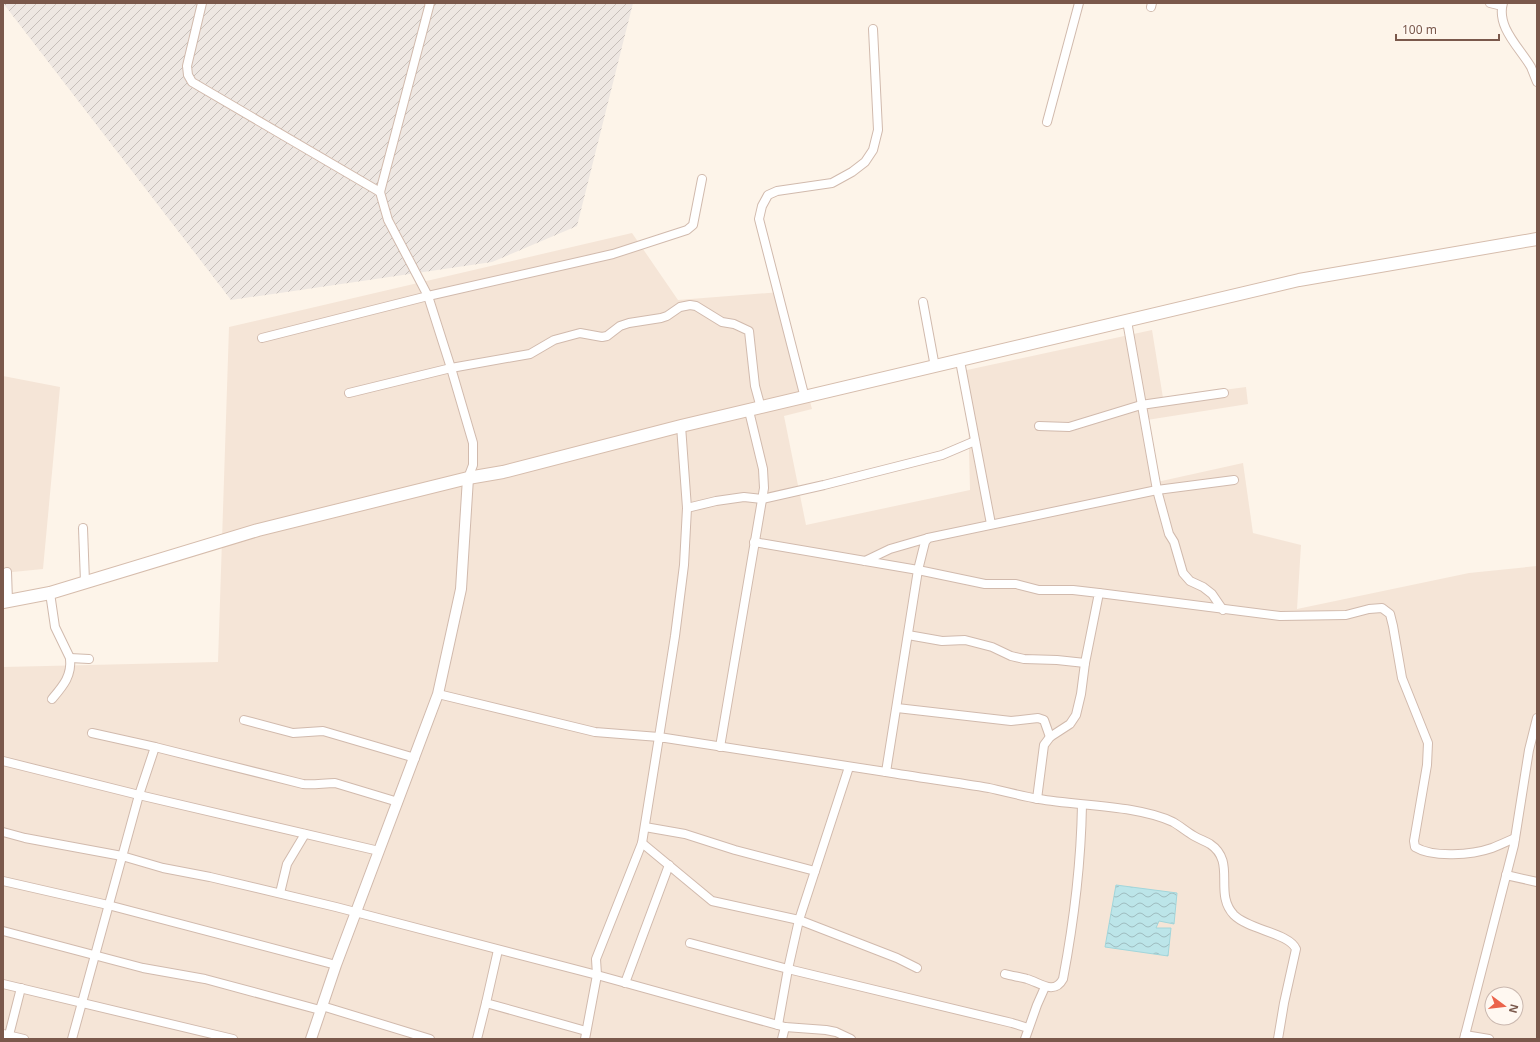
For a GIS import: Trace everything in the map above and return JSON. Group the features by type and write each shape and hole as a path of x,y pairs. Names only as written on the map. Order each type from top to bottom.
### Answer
{"main road":[{"path":"6,602 50,593 258,530 468,478 504,472 681,426 805,398 1299,280 1537,239"}],"street":[{"path":"202,3 187,66 188,75 192,82 380,192"},
{"path":"311,1039 336,965 438,694 461,589 468,478 473,465 473,443 428,296 388,220 380,192 430,3"},
{"path":"1047,122 1079,3"},
{"path":"1490,3 1503,5 1502,18 1507,30 1531,68 1537,82"},
{"path":"805,398 759,219 760,212 768,195 777,191 832,183 852,172 865,162 874,150 878,130 873,29"},
{"path":"262,338 428,296 613,254 688,230 693,225 702,179"},
{"path":"923,302 935,367"},
{"path":"349,393 451,368 530,354 554,340 580,333 602,337 607,336 620,326 629,323 661,318 667,316 680,307 690,305 696,306 722,322 734,324 749,331 755,386 755,409 764,488 720,746"},
{"path":"1128,321 1141,406 1157,490 1169,534 1174,542 1182,573 1190,581 1203,587 1212,594 1223,610"},
{"path":"960,361 990,524"},
{"path":"1039,426 1069,426 1141,406 1224,393"},
{"path":"486,1003 586,1035 597,975 596,959 642,843 645,827 676,628 684,565 687,508 681,426"},
{"path":"687,508 716,500 744,497 762,499 824,485 942,455 975,440"},
{"path":"864,561 890,549 928,538 990,524 1157,490 1234,480"},
{"path":"83,528 85,582"},
{"path":"886,772 918,570 925,542 928,538"},
{"path":"754,542 918,570 985,584 1016,584 1039,590 1073,590 1280,616 1346,615 1369,609 1382,608 1390,614 1402,678 1428,743 1427,765 1414,841 1415,847 1421,850 1460,854 1491,848 1515,838"},
{"path":"6,602 8,572"},
{"path":"50,593 55,627 70,658 70,674 66,683 52,699"},
{"path":"1037,798 1044,745 1050,737 1070,724 1076,715 1098,593"},
{"path":"908,635 942,641 965,640 992,647 1011,656 1024,659 1085,663"},
{"path":"70,658 89,659"},
{"path":"438,694 594,732 659,737 720,746 988,788 1037,798 1150,814 1173,822 1194,836 1210,844 1220,853 1224,861 1223,884 1227,901 1233,914 1244,923 1293,943 1296,949 1278,1039"},
{"path":"896,708 1011,721 1038,718 1044,720 1050,737"},
{"path":"1489,1039 1464,1037 1515,838 1533,751 1537,718"},
{"path":"244,720 293,733 323,732 415,758"},
{"path":"92,733 303,784 317,785 335,783 398,802"},
{"path":"72,1039 139,795 155,747"},
{"path":"3,761 139,795 379,851"},
{"path":"782,1039 788,969 799,920 849,767"},
{"path":"1005,974 1028,979 1045,987 1054,986 1061,983 1063,979 1070,938 1081,840 1082,805"},
{"path":"645,827 685,834 736,850 815,871"},
{"path":"3,832 25,838 122,856 163,868 280,893 597,975 782,1026 826,1030 836,1032 851,1039"},
{"path":"280,893 287,864 306,834"},
{"path":"642,843 712,901 799,920 897,958 917,968"},
{"path":"625,983 669,865"},
{"path":"1506,875 1537,882"},
{"path":"3,881 108,905 336,965"},
{"path":"3,931 143,968 205,979 321,1008 430,1039"},
{"path":"690,943 788,969 1028,1028"},
{"path":"477,1039 498,950"},
{"path":"3,984 233,1039"},
{"path":"1025,1039 1045,987"},
{"path":"21,988 7,1037 24,1039"}],"shaded area":[{"path":"3,3 633,3 577,226 492,262 231,300"},
{"path":"632,233 678,300 781,292 812,409 784,416 806,525 970,490 967,370 1152,330 1163,398 1246,387 1248,404 1147,420 1157,482 1243,463 1253,533 1301,545 1297,609 1469,573 1537,566 1537,1039 3,1039 3,667 218,662 229,327"},
{"path":"3,376 60,387 43,569 3,573"}],"water":[{"path":"1116,885 1177,893 1174,924 1159,921 1156,928 1171,928 1168,956 1105,947"}]}
